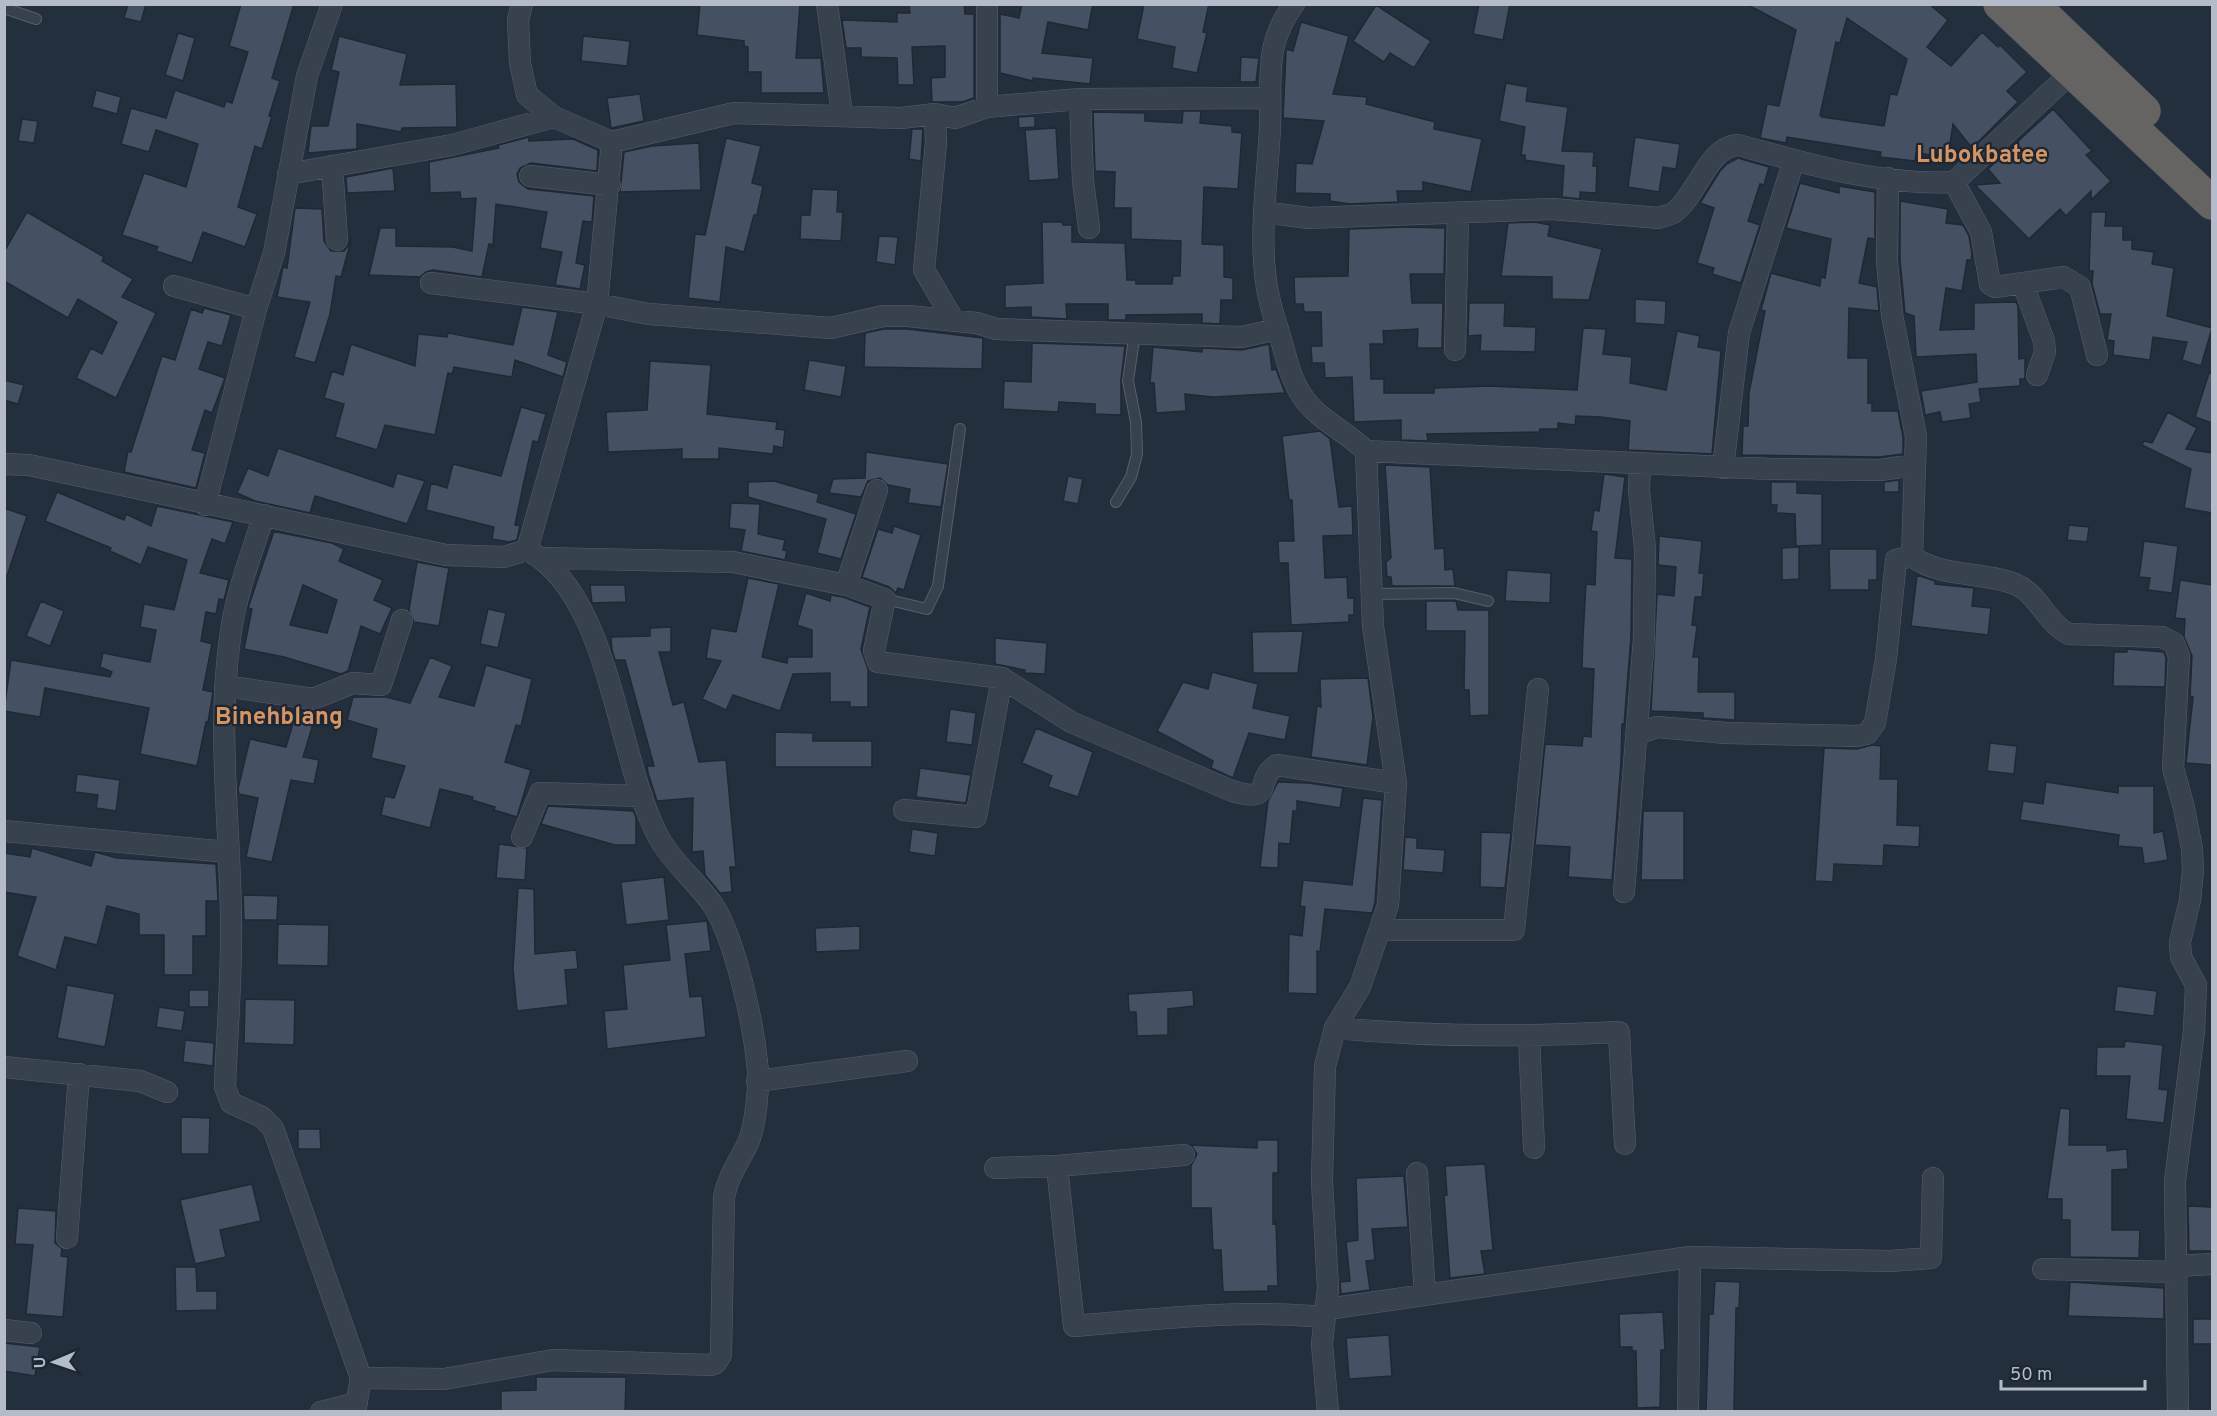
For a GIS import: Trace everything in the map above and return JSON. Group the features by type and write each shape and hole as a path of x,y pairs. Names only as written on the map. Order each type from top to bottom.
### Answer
{"highway":[{"path":"2000,4 2212,203"},
{"path":"2032,4 2212,174"}],"street":[{"path":"206,505 256,309 274,253 307,76 332,4"},
{"path":"522,4 518,20 520,63 524,87 531,99 554,117 612,142 734,113 842,114 901,118 935,114 955,118 987,107 1080,99 1270,98"},
{"path":"826,4 842,114"},
{"path":"987,4 987,107"},
{"path":"1294,4 1280,24 1275,36 1271,64 1264,212 1265,272 1293,380 1302,396 1311,408 1366,451 1723,468 1880,470 1915,465"},
{"path":"1264,212 1308,218 1552,209 1659,218 1674,213 1717,156 1730,146 1738,145 1826,168 1925,183 1954,182 2071,73"},
{"path":"1080,99 1083,181 1089,228"},
{"path":"935,114 936,143 924,270 954,321"},
{"path":"288,174 461,143 554,117"},
{"path":"535,554 597,304 610,184 612,142"},
{"path":"1723,468 1739,333 1794,160"},
{"path":"332,166 337,240"},
{"path":"530,176 610,184"},
{"path":"1888,178 1887,261 1891,304 1912,415 1915,465 1912,556"},
{"path":"1954,182 1981,232 1990,284 1995,287 2064,277 2080,286 2097,355"},
{"path":"1455,350 1458,214"},
{"path":"431,283 597,304 649,314 831,328 883,316 954,321 996,329 1242,336 1278,329"},
{"path":"2023,284 2044,341 2045,352 2037,375"},
{"path":"174,286 256,309"},
{"path":"1328,1412 1322,1344 1326,1313 1323,1087 1327,1052 1335,1028 1360,987 1388,905 1396,783 1373,626 1366,451"},
{"path":"4,464 29,465 446,555 504,557 535,554 733,562 846,585 885,599 874,651 878,662 1002,678 1071,722 1251,796 1262,790 1272,768 1277,765 1396,783"},
{"path":"1624,892 1644,638 1644,549 1639,490 1640,465"},
{"path":"846,585 877,490"},
{"path":"264,515 237,598 230,636 225,686 231,921 225,1087 227,1098 231,1103 262,1117 273,1128 361,1378 356,1407 321,1412"},
{"path":"361,1378 444,1379 554,1360 716,1363 721,1355 724,1197 728,1179 749,1142 757,1081 758,1064 750,1019 726,936 714,908 659,838 642,796 592,631 578,602 535,554"},
{"path":"1637,734 1657,727 1726,734 1857,736 1867,734 1875,723 1886,660 1896,560 1912,556 1934,568 1992,577 2018,585 2035,599 2059,630 2069,634 2162,637 2174,643 2179,656 2173,768 2186,818 2193,871 2190,900 2180,942 2181,957 2196,985 2194,1031 2175,1181 2178,1269 2178,1412"},
{"path":"225,686 313,699 353,683 381,685 402,620"},
{"path":"904,810 976,817 1002,678"},
{"path":"1381,930 1514,930 1538,689"},
{"path":"522,837 540,793 642,796"},
{"path":"4,831 228,852"},
{"path":"1335,1028 1381,1032 1529,1036 1619,1032 1625,1143"},
{"path":"1529,1036 1534,1148"},
{"path":"757,1081 906,1061"},
{"path":"4,1066 140,1082 167,1092"},
{"path":"67,1238 79,1074"},
{"path":"995,1168 1056,1166 1184,1155"},
{"path":"1056,1166 1074,1326 1167,1318 1326,1313 1425,1295 1690,1257 1890,1262 1930,1258 1933,1178"},
{"path":"1417,1173 1425,1295"},
{"path":"1688,1412 1690,1257"},
{"path":"2043,1269 2178,1269 2212,1264"},
{"path":"4,1330 31,1333"}],"lane":[{"path":"4,8 36,20"},
{"path":"1116,502 1131,477 1137,454 1136,422 1128,381 1135,332"},
{"path":"885,599 927,609 932,604 938,586 960,429"},
{"path":"1372,594 1454,593 1488,602"}],"building":[{"path":"128,4 146,4 141,22 124,18"},
{"path":"241,4 294,4 272,78 280,81 269,116 272,116 262,149 255,146 238,207 257,214 245,247 203,232 192,263 156,251 158,247 122,235 144,173 186,187 198,144 156,130 149,152 121,144 131,108 166,118 175,90 224,107 226,101 232,103 248,52 229,46"},
{"path":"700,4 800,4 796,58 821,58 824,93 761,93 761,72 748,72 748,47 744,46 744,41 697,35"},
{"path":"909,4 964,4 965,14 974,14 974,98 962,102 932,102 931,78 945,77 945,46 912,47 914,85 898,85 897,58 861,57 861,48 846,48 842,20 897,22 897,13 910,13"},
{"path":"1022,4 1093,4 1088,30 1048,22 1042,53 1093,58 1090,84 1033,78 1033,81 1000,73 1000,14 1019,18"},
{"path":"1144,4 1209,4 1203,32 1207,33 1197,73 1172,68 1175,47 1137,39"},
{"path":"1479,4 1510,4 1503,40 1473,34"},
{"path":"1746,4 1929,4 1948,20 1927,47 1951,66 1982,32 1998,47 2000,45 2027,72 2007,91 2018,102 1972,148 1953,124 1948,157 1916,153 1915,161 1880,157 1881,152 1787,137 1786,143 1760,138 1767,104 1779,106 1796,30","holes":["1847,18 1907,59 1897,95 1890,94 1884,126 1820,115 1836,42 1840,43"]},
{"path":"1376,5 1431,41 1414,68 1390,53 1384,62 1353,41"},
{"path":"1301,22 1349,36 1333,94 1367,97 1366,104 1435,122 1434,129 1482,139 1471,192 1423,182 1423,191 1397,191 1398,202 1349,204 1330,201 1330,194 1295,193 1296,163 1312,164 1324,121 1283,118 1286,49 1293,51"},
{"path":"178,33 195,38 183,81 165,75"},
{"path":"339,36 407,54 400,85 456,84 457,127 402,128 401,132 357,124 357,149 308,153 311,126 328,126 339,72 331,70"},
{"path":"583,36 630,41 627,66 581,61"},
{"path":"1241,57 1259,58 1256,82 1240,82"},
{"path":"1506,83 1528,87 1526,101 1568,107 1562,151 1594,152 1593,166 1597,166 1596,193 1580,192 1580,199 1562,197 1564,166 1525,160 1525,155 1521,155 1525,127 1499,121"},
{"path":"96,90 121,97 117,114 92,107"},
{"path":"640,94 644,121 611,128 607,98"},
{"path":"2053,109 2092,151 2086,155 2111,181 2091,200 2091,191 2066,216 2060,209 2029,239 1975,185 2000,183 1988,169"},
{"path":"1183,111 1201,111 1200,123 1232,126 1232,132 1242,133 1238,189 1204,187 1202,244 1224,245 1224,277 1233,278 1233,300 1221,300 1220,324 1202,323 1202,314 1126,315 1126,320 1108,320 1108,304 1066,304 1067,319 1031,317 1031,307 1005,308 1005,285 1043,283 1042,222 1062,222 1063,225 1072,225 1072,242 1125,243 1127,280 1136,280 1136,284 1172,284 1173,276 1180,276 1181,241 1131,239 1131,208 1114,208 1115,172 1095,171 1093,112 1145,113 1145,121 1182,123"},
{"path":"1035,116 1035,127 1019,128 1018,117"},
{"path":"22,119 38,121 34,143 18,141"},
{"path":"1056,128 1059,179 1029,181 1025,130"},
{"path":"912,129 923,129 921,161 909,159"},
{"path":"529,137 529,141 573,139 598,150 597,171 531,163 520,168 517,174 519,182 528,189 594,196 592,222 583,221 576,263 585,265 580,289 555,285 562,252 540,248 547,212 496,204 493,245 489,244 482,277 433,270 420,277 369,275 380,228 396,228 396,246 453,247 472,251 476,198 461,199 460,192 430,193 429,162 499,148 498,145"},
{"path":"1635,137 1680,144 1676,169 1663,167 1659,192 1628,187"},
{"path":"726,138 761,146 752,183 763,186 757,215 754,215 744,252 726,247 720,302 688,298 695,234 705,235"},
{"path":"699,143 701,190 620,192 624,152 652,146"},
{"path":"1738,158 1769,167 1764,185 1760,184 1748,221 1760,225 1741,283 1712,274 1714,268 1697,263 1714,208 1700,203 1720,171"},
{"path":"393,168 395,191 347,193 346,177"},
{"path":"1800,183 1839,193 1839,186 1875,192 1875,239 1868,238 1859,283 1877,287 1879,311 1849,308 1848,358 1868,358 1868,403 1872,403 1872,411 1898,411 1903,437 1903,454 1879,457 1742,455 1743,426 1748,426 1749,393 1765,311 1761,310 1771,273 1820,286 1821,277 1825,278 1831,239 1786,228"},
{"path":"812,189 838,190 837,212 843,212 841,241 800,239 801,215 810,215"},
{"path":"1900,201 1948,209 1946,223 1963,225 1969,236 1972,254 1971,260 1967,260 1962,291 1946,288 1940,330 1974,329 1974,303 2016,302 2018,306 2019,359 2025,358 2025,379 2020,379 2020,386 1979,389 1981,402 1969,404 1971,418 1942,422 1940,412 1925,415 1921,391 1977,382 1976,354 1916,357 1914,316 1905,313 1900,260"},
{"path":"295,208 322,209 324,241 331,251 344,251 352,237 341,277 336,276 330,314 315,363 294,357 310,302 277,297 283,267 287,268"},
{"path":"27,212 104,257 102,261 133,279 122,297 156,313 116,398 76,378 91,348 102,354 117,322 78,299 68,318 4,281 4,252"},
{"path":"2091,212 2106,212 2105,226 2123,226 2123,240 2132,240 2132,249 2154,252 2152,264 2174,268 2167,316 2212,328 2201,366 2182,360 2187,342 2153,337 2150,360 2113,355 2114,341 2107,340 2111,314 2100,314 2092,284 2093,271 2089,271"},
{"path":"1534,222 1550,225 1548,236 1602,249 1589,300 1552,299 1552,277 1501,276 1508,223"},
{"path":"1445,228 1444,274 1410,274 1412,303 1443,303 1442,348 1417,348 1418,329 1383,331 1384,344 1370,344 1371,379 1384,379 1384,393 1434,393 1434,388 1490,386 1577,390 1583,328 1606,329 1603,354 1632,357 1630,383 1666,390 1677,331 1700,336 1698,347 1721,351 1712,454 1628,450 1630,421 1601,417 1576,416 1575,425 1558,423 1558,429 1540,429 1539,432 1427,434 1428,441 1401,440 1401,420 1354,422 1352,377 1325,378 1324,363 1312,363 1311,346 1322,346 1321,312 1304,312 1303,304 1295,304 1294,277 1348,276 1349,229"},
{"path":"879,236 898,237 895,265 876,262"},
{"path":"1635,299 1666,301 1665,325 1635,323"},
{"path":"1469,303 1505,303 1504,326 1536,327 1535,352 1480,351 1481,335 1468,336"},
{"path":"522,307 558,312 548,355 567,362 563,377 515,360 512,377 454,367 452,374 448,373 435,435 385,425 377,450 335,437 344,404 324,398 332,371 343,375 351,344 415,366 418,334 447,337 448,333 513,345"},
{"path":"204,308 231,315 222,346 208,342 199,369 225,378 212,413 205,410 192,450 205,453 196,488 124,472 128,451 131,452 162,356 175,360 191,309 202,313"},
{"path":"884,329 907,329 983,338 982,369 864,367 865,333"},
{"path":"1032,343 1125,346 1121,380 1121,415 1095,414 1095,404 1059,402 1058,412 1003,409 1004,381 1031,382"},
{"path":"1269,344 1272,370 1276,369 1285,393 1213,397 1185,394 1186,411 1156,413 1154,383 1150,383 1153,347 1202,352 1202,348 1242,350"},
{"path":"809,360 846,366 841,397 804,390"},
{"path":"650,361 711,365 707,414 777,422 776,429 785,430 783,448 774,446 773,454 719,448 719,459 682,459 682,449 608,452 606,412 647,410"},
{"path":"2209,373 2212,374 2212,423 2195,417"},
{"path":"4,380 24,385 18,404 4,400"},
{"path":"521,407 546,414 538,442 533,441 515,525 520,526 517,540 509,542 492,539 494,527 426,510 431,483 447,488 453,464 501,476"},
{"path":"2168,412 2197,428 2186,449 2212,453 2212,513 2184,508 2191,469 2142,445 2144,441 2152,443"},
{"path":"1320,431 1330,439 1339,507 1352,506 1353,535 1323,536 1325,578 1347,577 1348,598 1354,598 1354,615 1349,615 1349,622 1291,625 1288,563 1279,563 1278,541 1294,541 1292,500 1289,500 1282,436"},
{"path":"278,448 393,487 397,473 425,481 407,524 315,496 310,513 255,501 237,493 248,468 268,476"},
{"path":"866,452 948,464 941,507 908,503 910,489 888,485 880,478 868,481 861,497 829,493 833,479 865,478"},
{"path":"1385,465 1430,467 1435,549 1444,548 1445,570 1453,569 1455,586 1392,586 1391,577 1387,577 1386,562 1391,558"},
{"path":"1604,474 1625,477 1615,558 1632,559 1631,637 1624,725 1622,724 1612,880 1568,877 1570,847 1535,845 1545,744 1582,746 1583,736 1591,737 1594,669 1582,668 1583,636 1586,584 1595,585 1597,532 1591,531 1594,510 1599,511"},
{"path":"1068,476 1083,479 1078,504 1063,501"},
{"path":"1899,480 1899,492 1884,492 1884,482"},
{"path":"774,481 819,494 817,502 856,514 841,559 817,553 826,519 748,497 748,482"},
{"path":"1771,482 1797,482 1797,493 1822,494 1822,545 1796,546 1795,514 1776,513 1777,505 1771,505"},
{"path":"57,492 124,520 126,514 151,526 157,506 233,522 225,544 212,539 200,573 229,580 224,600 219,599 216,614 206,612 201,641 212,644 203,690 213,692 197,766 140,754 149,708 45,688 40,717 4,711 11,660 110,677 112,672 100,667 103,653 150,662 156,630 140,627 144,604 174,610 187,560 148,547 141,565 110,551 111,548 45,521"},
{"path":"731,503 760,504 758,534 785,540 783,550 787,551 785,560 741,551 745,530 729,528"},
{"path":"4,508 27,516 7,576 4,575"},
{"path":"2069,525 2089,527 2087,542 2067,540"},
{"path":"894,526 921,535 904,590 898,588 896,593 889,587 862,577 878,529 892,533"},
{"path":"272,531 332,543 344,549 339,561 383,580 374,600 392,608 380,634 361,626 348,671 341,674 284,657 244,649 252,609 248,608 273,534","holes":["303,585 337,600 327,633 290,625"]},
{"path":"1659,536 1702,541 1699,573 1704,573 1702,597 1695,597 1692,625 1697,626 1693,657 1699,657 1698,692 1735,692 1735,720 1703,718 1703,713 1651,711 1657,594 1674,596 1676,567 1658,565"},
{"path":"2144,541 2178,546 2172,593 2148,590 2150,578 2139,577"},
{"path":"1799,547 1799,579 1782,580 1782,548"},
{"path":"1829,549 1877,549 1877,580 1869,580 1869,590 1830,590"},
{"path":"417,562 449,568 439,626 414,622 409,610"},
{"path":"1507,570 1551,573 1550,603 1505,601"},
{"path":"1917,575 1935,581 1935,584 1974,588 1972,606 1991,608 1988,635 1911,626"},
{"path":"748,578 779,584 762,657 787,663 788,657 812,657 812,630 797,625 806,593 830,601 831,595 843,597 870,607 861,649 868,669 868,707 850,707 850,702 830,702 830,673 793,674 780,711 733,695 726,710 702,699 721,661 706,658 711,628 736,632"},
{"path":"2180,580 2212,585 2212,765 2186,763 2193,697 2190,696 2192,656 2184,637 2185,619 2175,618"},
{"path":"590,585 625,585 626,602 592,603"},
{"path":"41,601 64,611 50,646 26,636"},
{"path":"1426,601 1456,601 1458,610 1489,610 1489,715 1470,716 1469,690 1464,690 1465,631 1426,631"},
{"path":"488,609 506,613 498,648 480,644"},
{"path":"671,627 671,652 659,652 673,705 684,702 699,762 726,760 736,867 730,867 732,892 720,893 705,875 703,851 692,852 693,798 657,801 647,766 654,766 625,660 615,660 612,650 611,637 650,636 650,628"},
{"path":"1303,631 1298,673 1253,673 1252,632"},
{"path":"995,638 1047,643 1045,674 1024,673 1025,670 995,664"},
{"path":"2127,649 2164,652 2166,658 2165,687 2113,686 2114,652 2127,652"},
{"path":"430,657 452,666 439,697 474,706 486,665 532,679 521,726 516,725 505,762 531,770 517,817 472,800 473,797 440,789 430,828 381,815 385,796 394,798 405,766 371,758 377,729 347,720 353,697 386,697 410,703"},
{"path":"1212,672 1258,684 1253,708 1290,716 1285,740 1249,733 1233,778 1211,768 1213,761 1157,731 1183,682 1208,689"},
{"path":"1368,678 1373,717 1367,765 1311,757 1317,706 1321,707 1320,679"},
{"path":"950,709 976,713 972,745 946,742"},
{"path":"297,710 317,711 303,757 319,760 314,784 291,780 272,862 246,857 258,798 239,794 238,789 250,739 286,747"},
{"path":"1036,728 1093,752 1078,797 1048,787 1052,776 1022,763"},
{"path":"775,732 813,733 813,741 872,741 872,767 775,767"},
{"path":"1990,743 2017,746 2014,774 1987,771"},
{"path":"1872,745 1881,746 1880,779 1898,779 1897,825 1920,826 1919,847 1884,845 1883,866 1834,864 1833,882 1815,881 1824,748 1857,749"},
{"path":"920,768 971,775 966,803 916,797"},
{"path":"77,774 120,780 116,811 96,808 98,795 75,792"},
{"path":"1278,782 1343,788 1340,808 1297,801 1297,811 1293,811 1290,844 1279,843 1278,868 1260,867 1268,801"},
{"path":"2046,782 2118,793 2118,786 2154,786 2154,833 2163,831 2168,860 2144,864 2142,848 2118,846 2119,835 2020,820 2023,801 2043,804"},
{"path":"1363,798 1382,800 1375,902 1372,913 1325,909 1320,952 1317,951 1317,994 1288,993 1289,934 1302,936 1305,907 1300,906 1303,880 1352,885"},
{"path":"548,806 633,811 636,817 636,845 615,845 541,824"},
{"path":"1643,811 1684,811 1684,880 1641,880"},
{"path":"912,829 938,833 935,856 909,852"},
{"path":"1481,832 1511,833 1505,888 1480,887"},
{"path":"1405,837 1417,838 1417,848 1445,850 1443,873 1403,870"},
{"path":"499,844 527,848 525,880 496,878"},
{"path":"32,848 91,866 95,852 117,858 216,864 218,901 206,901 206,936 193,936 193,975 164,975 164,935 139,935 139,914 107,906 97,945 65,937 56,970 17,956 36,897 4,892 4,853 30,857"},
{"path":"664,877 669,920 626,925 621,882"},
{"path":"518,888 534,889 535,954 576,950 578,969 565,970 568,1005 517,1011 513,969"},
{"path":"243,895 278,896 277,920 244,920"},
{"path":"707,921 711,951 685,954 690,997 702,996 706,1037 607,1049 604,1011 627,1009 623,965 670,960 666,925"},
{"path":"278,924 329,925 328,966 277,965"},
{"path":"860,926 860,950 816,952 815,928"},
{"path":"67,985 115,994 105,1047 57,1038"},
{"path":"2117,986 2157,991 2154,1016 2114,1011"},
{"path":"189,990 209,990 209,1007 189,1007"},
{"path":"1193,990 1194,1006 1168,1009 1168,1035 1137,1036 1136,1012 1129,1012 1128,994"},
{"path":"245,999 295,1000 294,1045 244,1043"},
{"path":"159,1007 185,1011 182,1031 156,1027"},
{"path":"185,1040 214,1043 213,1066 183,1062"},
{"path":"2125,1041 2163,1045 2159,1089 2168,1090 2164,1123 2126,1119 2130,1076 2096,1076 2097,1047 2124,1047"},
{"path":"2060,1108 2070,1109 2069,1145 2107,1145 2107,1151 2127,1149 2128,1169 2112,1170 2112,1230 2140,1230 2139,1258 2070,1257 2070,1220 2062,1220 2062,1199 2047,1199"},
{"path":"181,1117 210,1118 209,1154 181,1154"},
{"path":"298,1129 320,1129 321,1149 298,1149"},
{"path":"1257,1140 1278,1140 1278,1173 1273,1173 1273,1224 1276,1223 1278,1286 1268,1286 1268,1291 1223,1292 1221,1250 1213,1250 1211,1208 1191,1208 1191,1166 1197,1154 1191,1145 1257,1148"},
{"path":"1485,1164 1493,1250 1481,1251 1485,1274 1450,1278 1444,1196 1447,1195 1445,1166"},
{"path":"1404,1176 1408,1227 1372,1229 1375,1260 1366,1261 1370,1290 1341,1294 1340,1282 1350,1281 1346,1242 1358,1240 1356,1178"},
{"path":"252,1184 261,1221 220,1230 226,1257 195,1264 180,1200"},
{"path":"2188,1206 2212,1207 2212,1251 2189,1251"},
{"path":"18,1208 56,1211 55,1243 62,1249 61,1256 68,1257 63,1317 26,1314 33,1245 15,1244"},
{"path":"175,1267 196,1267 197,1291 217,1291 217,1310 176,1311"},
{"path":"1715,1281 1740,1282 1739,1308 1736,1308 1734,1411 1706,1411 1709,1314 1713,1314"},
{"path":"2070,1282 2164,1288 2164,1319 2068,1316"},
{"path":"1663,1312 1665,1350 1661,1350 1660,1407 1637,1408 1636,1351 1632,1351 1632,1347 1620,1347 1619,1314"},
{"path":"2193,1319 2212,1319 2212,1344 2193,1344"},
{"path":"1389,1335 1392,1376 1349,1379 1346,1338"},
{"path":"4,1343 40,1347 35,1376 4,1371"},
{"path":"536,1377 626,1377 625,1412 501,1412 501,1391 536,1390"}],"district":[{"name":"Lubokbatee","path":"1982,156"},
{"name":"Binehblang","path":"279,718"}]}
